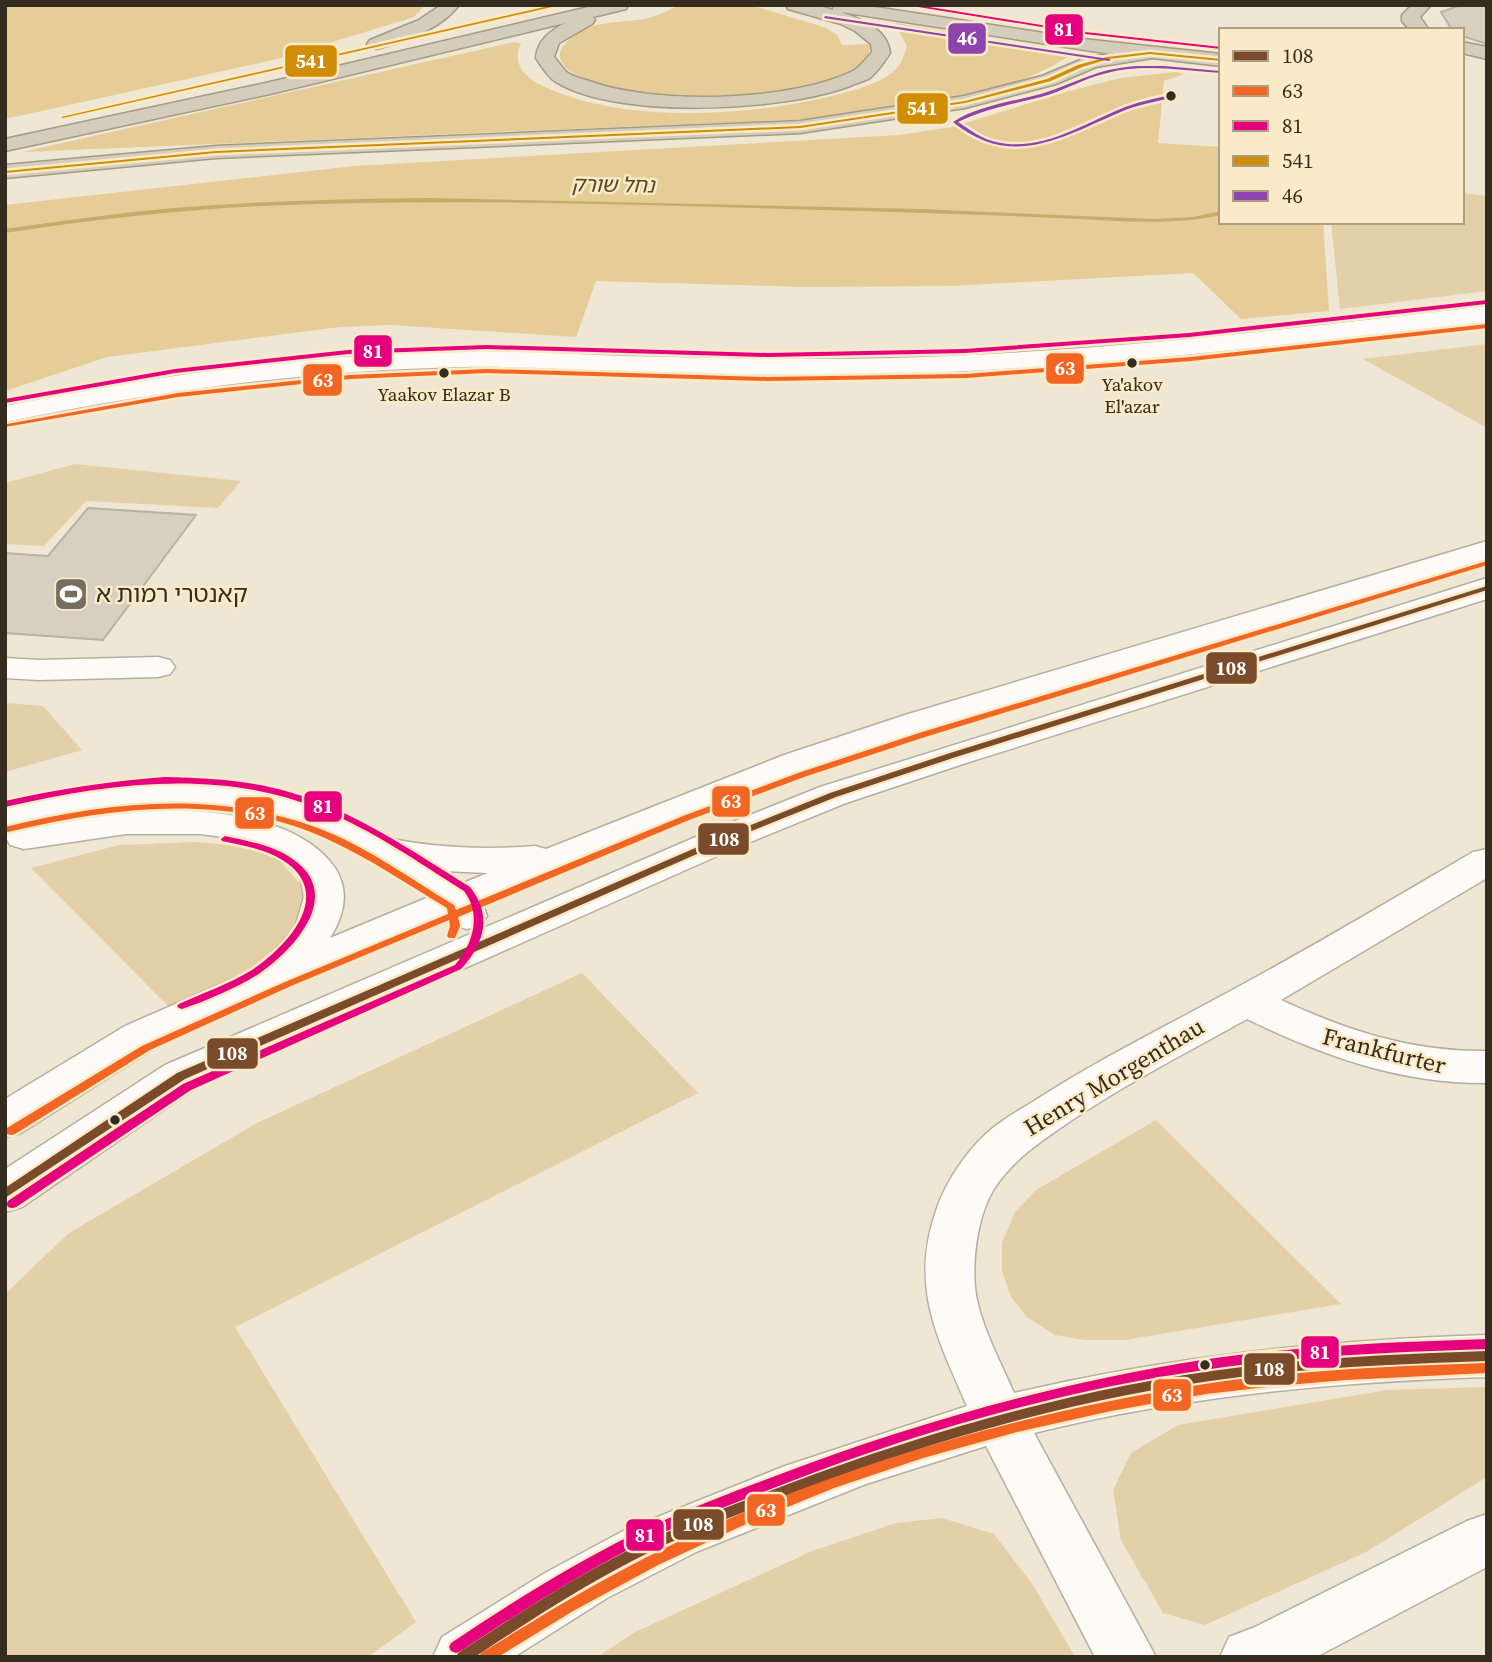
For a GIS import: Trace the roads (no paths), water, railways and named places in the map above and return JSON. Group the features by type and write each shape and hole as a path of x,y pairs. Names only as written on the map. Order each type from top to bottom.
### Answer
{"highway":[{"path":"331,59 417,29 443,14 451,5"},
{"path":"5,130 331,59 561,5"},
{"path":"622,5 576,25 554,39 547,47 545,58 550,66 573,81 625,97 694,103 736,102 822,89 856,76 878,61 882,51 874,35 835,16 794,5"},
{"path":"5,145 270,88 622,5"},
{"path":"827,5 1150,53 1219,60"},
{"path":"1418,28 1411,21 1411,15 1423,5"},
{"path":"1464,48 1487,54"},
{"path":"5,172 239,150 788,127 869,118 965,102 1049,80 1093,62 1150,53"}],"street":[{"path":"5,414 93,395 223,375 349,363 469,359 764,367 960,364 1153,351 1487,314"},
{"path":"5,1121 139,1037 681,807 809,759 1487,550"},
{"path":"5,1194 181,1076 719,841 833,795 1487,588"},
{"path":"5,668 39,670 158,667"},
{"path":"5,817 95,799 200,791 277,804 317,818 357,837 461,899 468,918 466,937 452,956"},
{"path":"5,842 57,831 180,822 223,826 264,835 288,847 309,862 321,876 325,893 323,911 304,947 259,984"},
{"path":"357,837 404,853 449,859 493,862 565,856"},
{"name":"Henry Morgenthau","path":"1126,1657 1000,1421 963,1337 951,1298 951,1248 961,1207 977,1176 1010,1139 1087,1088 1245,1001 1487,861"},
{"name":"Frankfurter","path":"1245,1001 1307,1031 1350,1047 1421,1064 1458,1069 1487,1067"},
{"path":"463,1657 540,1606 645,1549 815,1477 930,1439 1167,1383 1263,1370 1400,1358 1487,1356"},
{"path":"1250,1657 1272,1649 1487,1539"}],"waterway":[{"name":"נחל שורק","path":"5,231 90,218 174,210 344,201 600,203 978,213 1153,221 1193,219 1219,213"}],"place":[{"name":"Ya'akov El'azar","path":"1132,363"},
{"name":"Yaakov Elazar B","path":"444,373"},
{"name":"קאנטרי רמות א","path":"71,594"}]}
